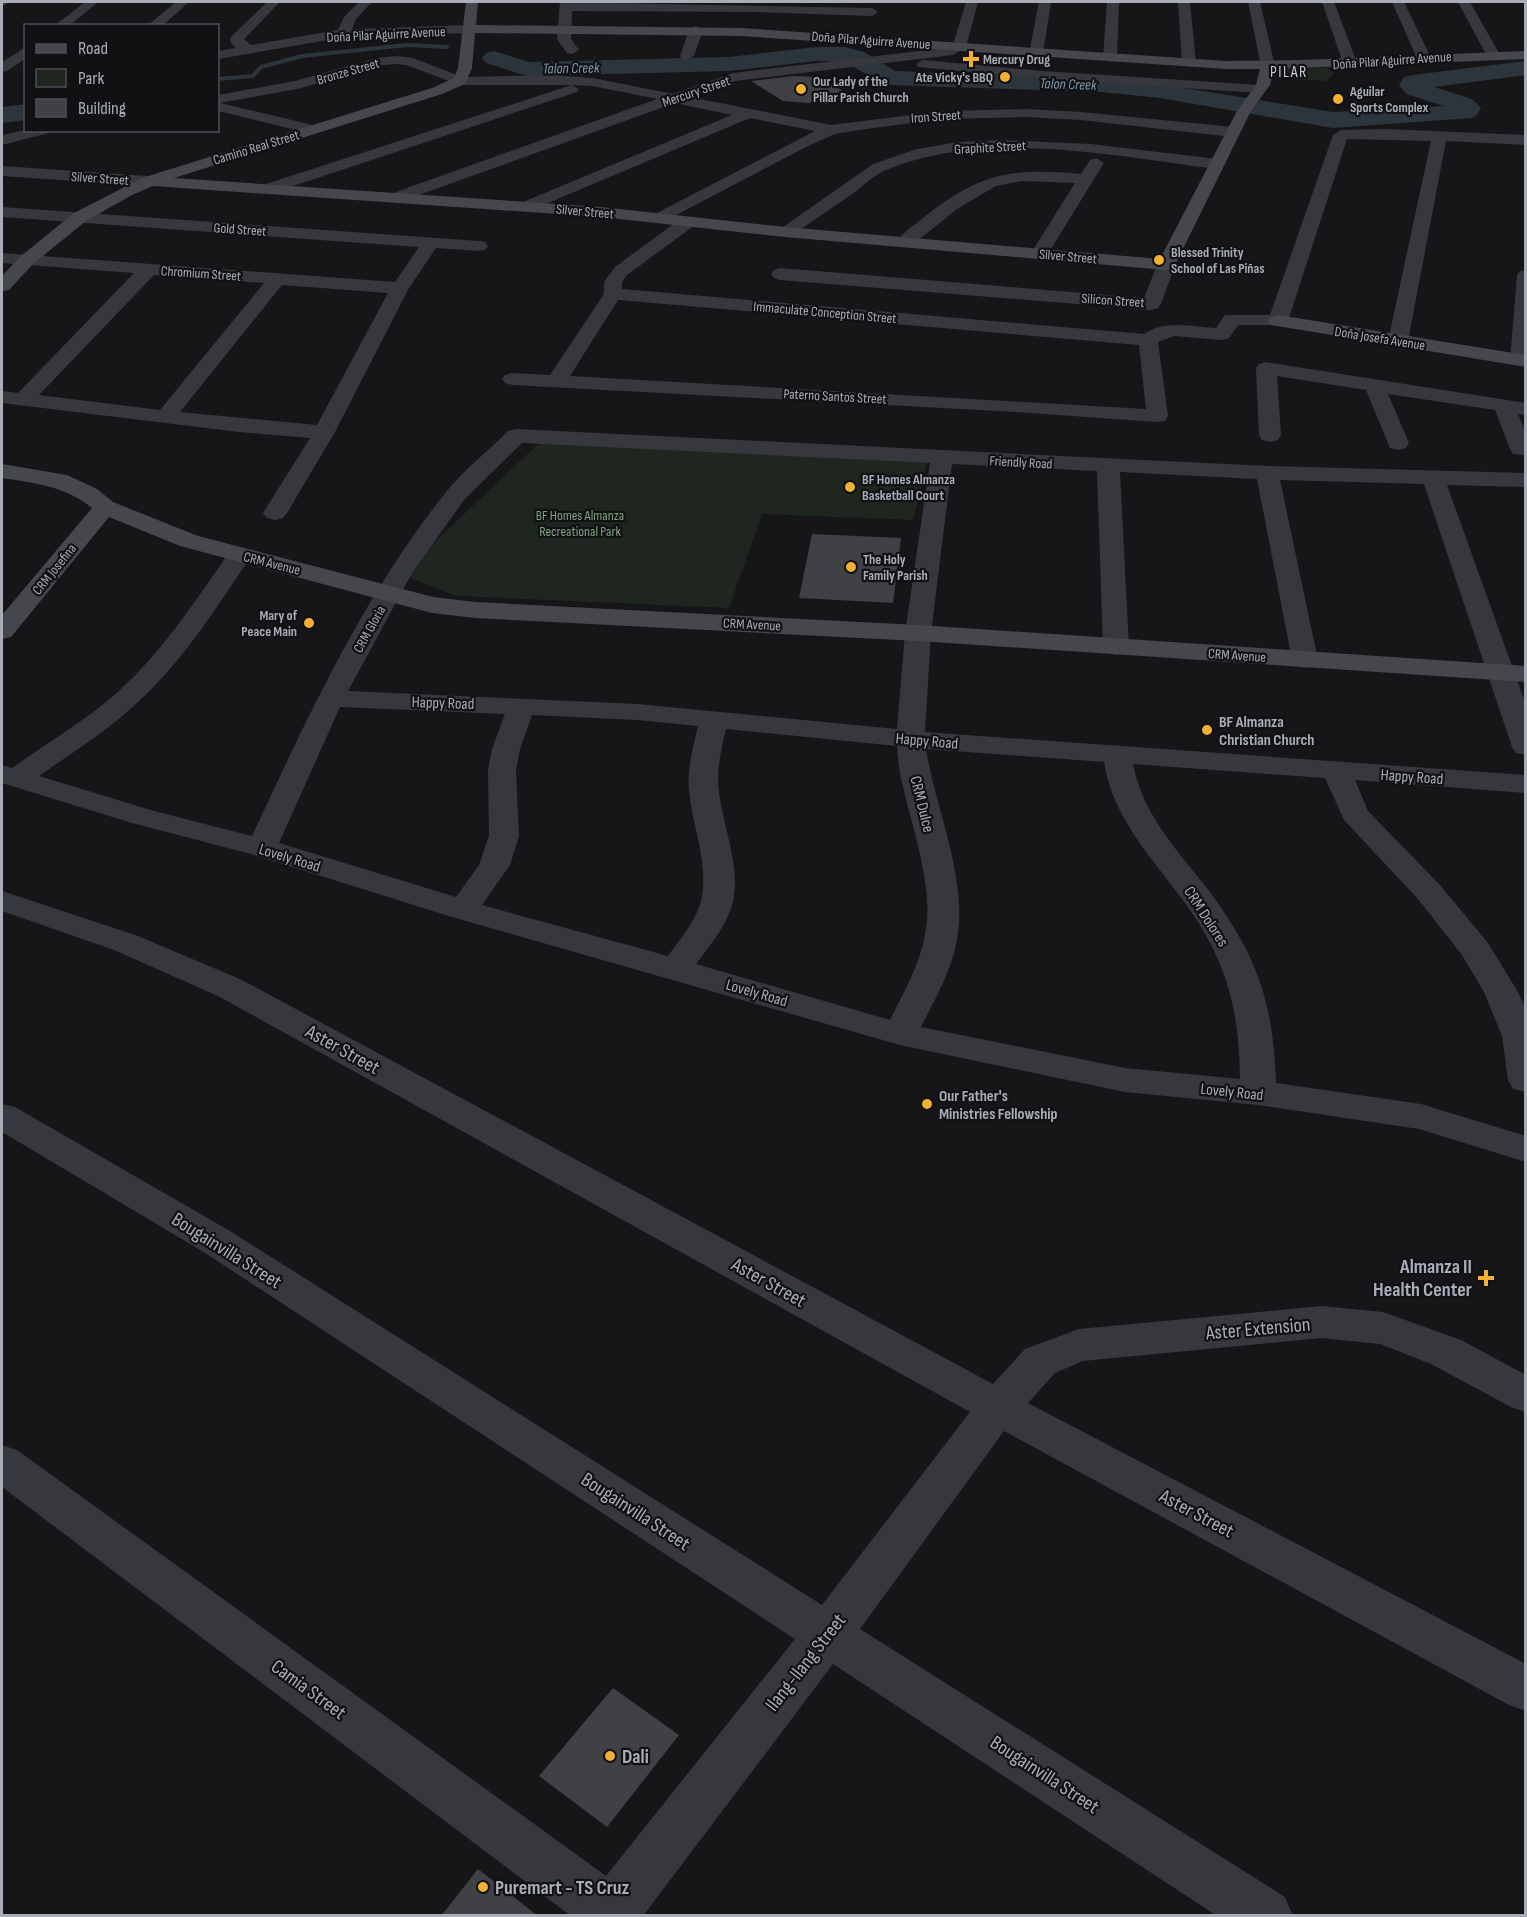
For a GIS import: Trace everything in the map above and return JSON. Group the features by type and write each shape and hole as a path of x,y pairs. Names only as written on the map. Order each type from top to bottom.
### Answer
{"street":[{"path":"63,24 92,2"},
{"path":"156,24 183,2"},
{"path":"248,49 238,43 237,38 274,2"},
{"path":"345,33 344,28 347,22 366,2"},
{"path":"460,81 465,68 472,2"},
{"path":"959,46 972,2"},
{"path":"1036,53 1045,2"},
{"path":"1110,58 1113,2"},
{"path":"1184,2 1189,63"},
{"path":"1254,2 1268,66"},
{"path":"1328,2 1350,63"},
{"path":"1398,2 1424,58"},
{"path":"1464,2 1493,55"},
{"path":"572,50 564,39 565,4 757,8 875,7"},
{"path":"857,38 875,7"},
{"name":"Doña Pilar Aguirre Avenue","path":"219,55 345,33 563,29 696,30 857,38 1036,53 1268,66 1526,55"},
{"path":"687,56 696,30"},
{"name":"Mercury Street","path":"399,197 733,77 936,55 959,46"},
{"path":"2,68 24,52"},
{"path":"901,59 951,67 1260,89"},
{"name":"Bronze Street","path":"219,99 297,85 382,61 396,60 408,61 460,81 553,79 593,82 831,130"},
{"name":"Silicon Street","path":"780,274 1151,304 1166,265 1233,132 1267,77 1268,66"},
{"name":"Camino Real Street","path":"2,286 27,260 80,217 148,181 437,91 460,81"},
{"path":"272,188 593,82"},
{"path":"219,107 312,129"},
{"name":"Iron Street","path":"661,218 773,156 831,130 908,118 1026,112 1233,132"},
{"path":"529,206 749,113"},
{"path":"2,140 36,132"},
{"path":"1278,321 1341,135 1361,133 1440,135 1526,140"},
{"path":"1398,341 1440,135"},
{"name":"Graphite Street","path":"785,232 876,169 926,152 958,147 1017,144 1217,164"},
{"path":"1040,253 1103,152"},
{"name":"Silver Street","path":"2,171 529,206 785,232 1166,265"},
{"path":"905,242 973,191 988,184 1022,177 1085,179"},
{"name":"Gold Street","path":"2,212 479,246"},
{"path":"556,381 613,294 613,282 621,271 689,221"},
{"path":"275,513 324,432 400,288 430,243"},
{"name":"Chromium Street","path":"2,258 400,288"},
{"path":"23,400 149,269"},
{"path":"1523,361 1526,275"},
{"path":"165,417 278,278"},
{"name":"Immaculate Conception Street","path":"613,294 1148,340"},
{"name":"Doña Josefa Avenue","path":"1148,340 1157,333 1166,331 1222,334 1230,320 1234,319 1278,321 1523,361"},
{"name":"Paterno Santos Street","path":"512,379 1157,416 1148,340"},
{"path":"1270,435 1266,368 1526,409"},
{"path":"1374,384 1398,443"},
{"path":"2,397 239,426 324,432"},
{"path":"1504,406 1521,449"},
{"name":"Friendly Road","path":"516,436 1267,473 1526,480"},
{"name":"CRM Gloria","path":"262,848 330,698 389,593 423,538 456,495 516,436"},
{"name":"CRM Dulce","path":"900,1034 932,971 942,933 942,895 933,845 916,781 910,739 918,633 942,458"},
{"path":"1108,466 1116,648"},
{"name":"CRM Avenue","path":"2,471 59,480 89,494 105,507 189,541 432,605 475,610 918,633 1513,673"},
{"path":"1267,473 1305,660"},
{"path":"1433,476 1513,673 1526,747"},
{"name":"CRM Josefina","path":"2,631 105,507"},
{"path":"8,776 109,712 142,684 176,643 240,555"},
{"name":"Happy Road","path":"330,698 638,712 910,739 1526,784"},
{"path":"463,910 494,865 504,836 502,770 506,749 522,706"},
{"path":"676,969 708,921 718,897 716,863 703,791 705,757 714,720"},
{"name":"CRM Dolores","path":"1117,754 1128,801 1148,832 1200,900 1230,952 1246,986 1252,1016 1258,1093"},
{"path":"1336,771 1355,814 1429,892 1476,951 1501,992 1518,1036 1526,1080"},
{"name":"Lovely Road","path":"8,776 142,817 262,848 463,910 900,1034 1125,1080 1258,1093 1420,1117 1526,1149"},
{"name":"Aster Street","path":"2,901 126,944 230,988 999,1407 1526,1689"},
{"name":"Bougainvilla Street","path":"2,1116 216,1241 1266,1916"},
{"name":"Aster Extension","path":"999,1407 1040,1360 1079,1346 1322,1322 1383,1328 1446,1352 1526,1395"},
{"name":"Ilang-Ilang Street","path":"612,1914 828,1634 999,1407"},
{"name":"Camia Street","path":"2,1462 612,1914"}],"green space":[{"path":"1327,68 1334,74 1326,81 1278,78 1281,69"},
{"name":"BF Homes Almanza Recreational Park","path":"540,442 927,463 913,520 762,514 729,608 456,596 401,574"}],"building":[{"name":"Our Lady of the Pillar Parish Church","path":"794,76 819,77 855,98 808,103 783,101 751,81"},
{"name":"The Holy Family Parish","path":"812,534 901,538 893,603 799,598"},
{"name":"Dali","path":"613,1688 679,1735 607,1827 539,1776"},
{"name":"Puremart - TS Cruz","path":"478,1869 538,1916 441,1916"}],"waterway":[{"name":"Talon Creek","path":"219,79 253,76 261,67 302,56 407,45 447,47"},
{"name":"Talon Creek","path":"494,58 527,69 729,64 816,54 845,54 856,57 890,78 1101,85 1160,91 1333,120 1462,113 1468,108 1463,104 1415,89 1411,85 1413,82 1526,68"},
{"name":"Talon Creek","path":"2,115 24,112"}],"place":[{"name":"Mercury Drug","path":"971,59"},
{"name":"Ate Vicky's BBQ","path":"1005,77"},
{"name":"Our Lady of the Pillar Parish Church","path":"801,89"},
{"name":"Aguilar Sports Complex","path":"1338,99"},
{"name":"Blessed Trinity School of Las Piñas","path":"1159,260"},
{"name":"BF Homes Almanza Basketball Court","path":"850,487"},
{"name":"The Holy Family Parish","path":"851,567"},
{"name":"Mary of Peace Main","path":"309,623"},
{"name":"BF Almanza Christian Church","path":"1207,730"},
{"name":"Our Father's Ministries Fellowship","path":"927,1104"},
{"name":"Almanza II Health Center","path":"1486,1278"},
{"name":"Dali","path":"610,1756"},
{"name":"Puremart - TS Cruz","path":"483,1887"}],"district":[{"name":"PILAR","path":"1289,71"}]}
